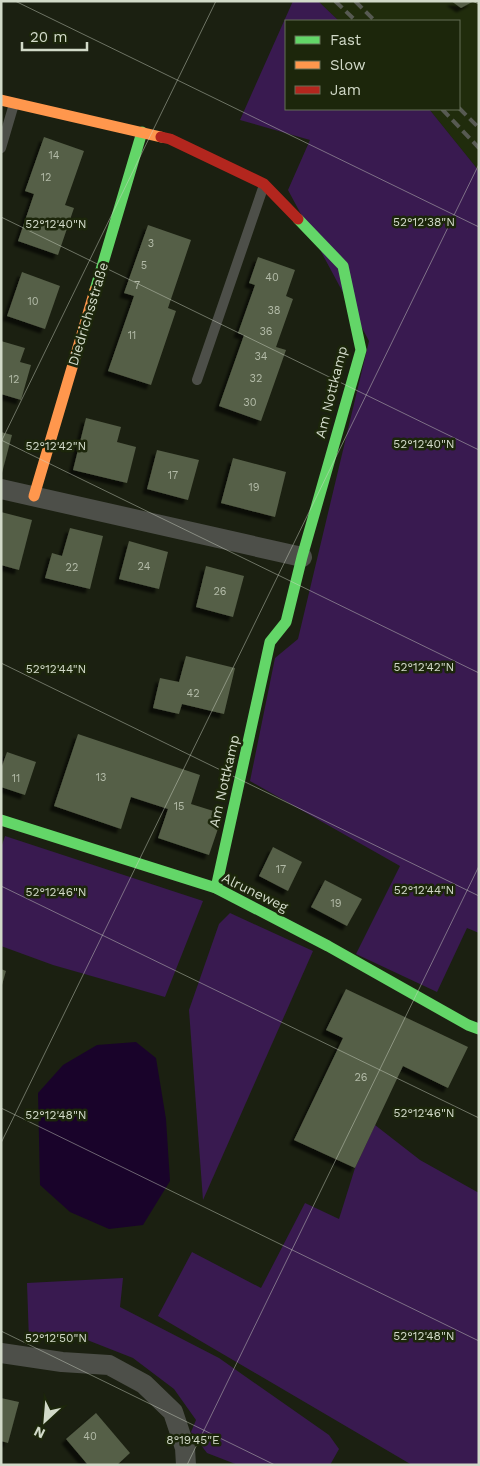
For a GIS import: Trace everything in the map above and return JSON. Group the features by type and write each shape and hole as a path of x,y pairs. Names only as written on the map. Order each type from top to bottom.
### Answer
{"street":[{"name":"Am Nottkamp","path":"1,100 170,139 264,184 343,266 361,350 302,556 286,622 270,642 216,888"},
{"name":"Diedrichsstraße","path":"34,496 142,132"},
{"path":"1,489 302,556"},
{"name":"Alruneweg","path":"1,820 216,888 328,946 468,1025 479,1029"},
{"path":"1,1353 62,1362 109,1365 144,1384 173,1412 185,1448 186,1465"}],"lane":[{"path":"1,148 15,103"},
{"path":"197,380 264,184"}],"shaded area":[{"path":"293,1 318,1 338,20 285,20 285,110 430,110 479,171 479,933 467,928 437,992 356,954 400,866 250,781 275,658 298,639 369,341 288,190 310,140 240,120"},
{"path":"318,1 479,1 479,171 430,110 460,110 460,20 338,20"},
{"path":"5,836 203,901 165,997 53,965 1,946 1,848"},
{"path":"230,913 313,951 203,1200 189,1010 219,924"},
{"path":"136,1042 156,1058 166,1119 170,1181 143,1225 109,1229 70,1212 40,1185 38,1093 63,1065 97,1045"},
{"path":"375,1125 420,1160 479,1193 479,1465 412,1465 158,1316 192,1252 261,1288 305,1203 339,1219 355,1168"},
{"path":"123,1278 120,1307 219,1358 329,1435 339,1449 330,1465 238,1465 207,1453 191,1432 196,1420 174,1389 133,1358 77,1336 29,1341 27,1283"}],"building":[{"path":"451,1 474,1 461,8"},
{"path":"44,137 84,151 65,205 74,208 58,255 18,241 34,194 25,191"},
{"path":"148,225 191,240 168,308 176,311 151,385 108,371 134,296 124,293"},
{"path":"258,257 295,270 286,296 293,299 276,347 286,350 261,421 219,406 244,335 238,333 255,285 249,283"},
{"path":"22,272 60,286 45,329 7,316"},
{"path":"1,341 25,348 20,362 31,365 21,400 1,394"},
{"path":"86,418 121,427 117,442 136,447 127,483 73,470"},
{"path":"1,432 12,435 2,473 1,472"},
{"path":"157,450 199,460 188,500 147,489"},
{"path":"233,458 286,472 275,517 221,503"},
{"path":"1,512 32,520 19,570 1,565"},
{"path":"70,528 103,536 90,589 45,578 52,553 62,556"},
{"path":"129,541 168,552 159,589 119,579"},
{"path":"206,566 244,576 233,617 196,607"},
{"path":"186,656 235,668 224,714 182,704 179,714 153,708 160,678 179,682"},
{"path":"78,734 200,775 191,804 223,814 209,855 158,838 168,809 131,797 121,829 54,806"},
{"path":"7,752 36,762 25,795 1,787 1,769"},
{"path":"273,847 302,862 288,891 259,876"},
{"path":"325,880 362,899 347,926 311,907"},
{"path":"1,969 6,971 2,985 1,985"},
{"path":"346,989 468,1047 448,1088 403,1066 355,1168 294,1140 343,1038 326,1030"},
{"path":"1,1398 19,1402 8,1443 1,1441"},
{"path":"96,1413 130,1453 117,1465 88,1465 66,1439"}],"railway":[{"path":"335,1 355,20"},
{"path":"355,1 374,20"},
{"path":"460,109 479,128"},
{"path":"443,110 479,148"}],"traffic: fast":[{"path":"95,290 142,132"},
{"path":"216,888 270,642 286,622 302,557 361,350 343,266 298,219"},
{"path":"1,820 216,888 328,946 468,1025 479,1029"}],"traffic: slow":[{"path":"1,100 161,137"},
{"path":"34,496 95,290"}],"traffic: jam":[{"path":"161,137 170,139 264,184 298,219"}]}
